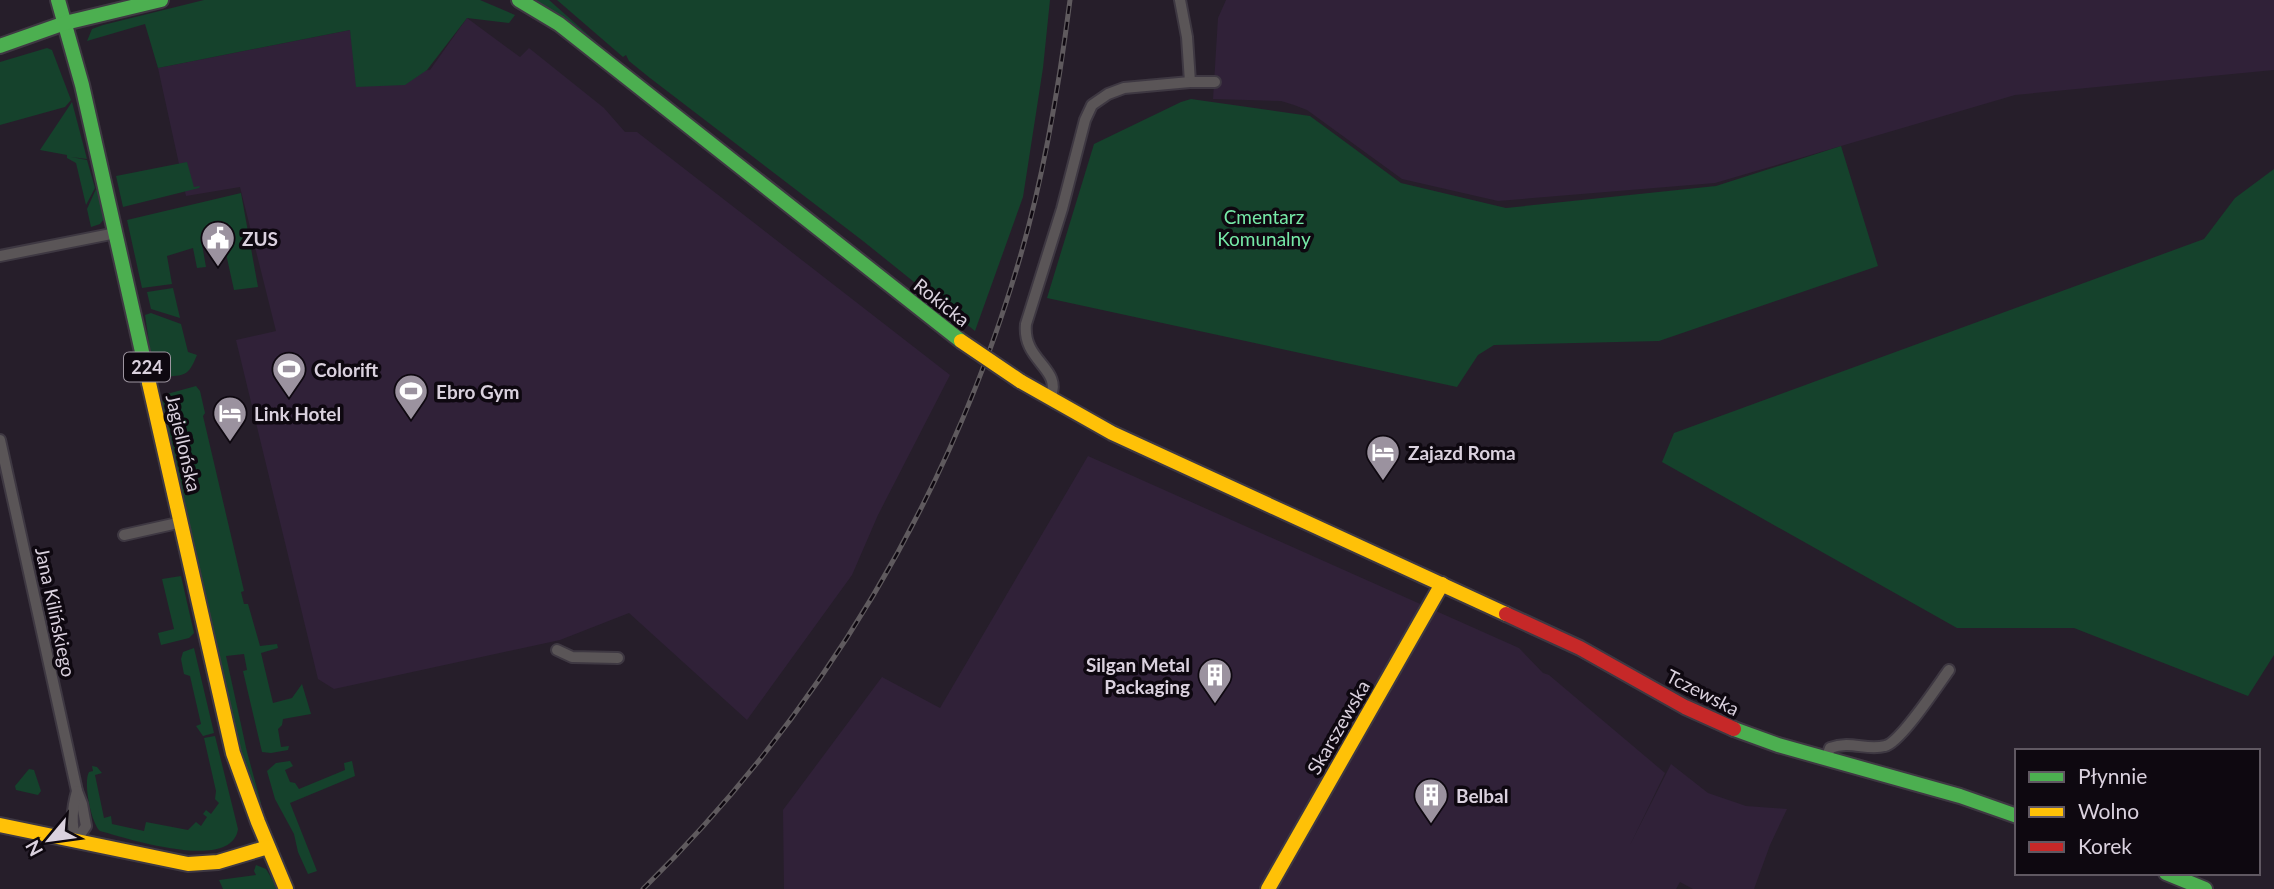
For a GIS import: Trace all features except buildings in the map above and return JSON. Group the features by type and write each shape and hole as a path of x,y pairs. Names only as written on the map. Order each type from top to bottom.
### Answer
{"street":[{"name":"Jagiellońska","path":"58,0 116,233 233,753 286,889"},
{"path":"0,46 65,23 161,0"},
{"name":"Rokicka","path":"519,0 559,24 961,341 1020,382 1112,433 1389,560"},
{"path":"1180,0 1187,37 1190,82"},
{"path":"1050,399 1054,391 1054,381 1030,351 1025,335 1026,324 1062,209 1085,120 1092,105 1108,94 1132,87 1215,82"},
{"path":"0,256 116,233"},
{"name":"Jana Kilińskiego","path":"0,440 77,791 72,825 76,841"},
{"path":"124,535 182,522"},
{"name":"Tczewska","path":"1389,560 1580,648 1711,719 1766,741 1914,782 2015,815"},
{"name":"Skarszewska","path":"1268,889 1442,584"},
{"path":"558,650 572,657 618,658"},
{"path":"1826,759 1830,748 1843,743 1880,747 1894,741 1949,670"},
{"path":"0,825 188,864 205,865 268,847"},
{"path":"2171,875 2205,889"}],"shaded area":[{"path":"1226,0 2274,0 2274,70 2015,95 1715,183 1498,201 1402,179 1307,110 1294,105 1281,101 1213,99 1218,18"},
{"path":"467,18 520,57 529,48 604,108 625,132 637,132 950,375 878,515 852,575 747,720 629,613 560,640 334,689 318,679 236,340 276,331 240,187 186,196 158,68 350,30 358,75 430,70"},
{"path":"1088,456 1519,648 1543,673 1549,675 1665,773 1630,845 1671,764 1708,793 1746,806 1787,809 1754,889 1693,889 1680,882 1676,889 784,889 783,810 882,677 940,708"}],"green space":[{"path":"204,0 480,0 515,15 509,23 467,18 427,70 405,85 356,87 350,30 158,68 145,24 87,41 92,29 103,25"},
{"path":"530,0 549,0 603,48"},
{"path":"557,0 1050,0 1043,68 1023,197 975,331 863,241 650,78 629,61 626,55 623,57"},
{"path":"47,48 52,50 71,100 65,107 0,125 0,62"},
{"name":"Cmentarz Komunalny","path":"1191,99 1310,116 1401,183 1506,208 1716,186 1841,146 1878,266 1659,341 1494,345 1478,355 1457,387 1047,298 1094,144"},
{"path":"72,102 87,159 71,157 87,160 95,188 86,205 76,163 67,158 67,155 40,150"},
{"path":"187,162 194,187 200,186 199,188 123,207 116,176"},
{"path":"2274,169 2274,655 2248,696 2074,628 1957,628 1662,462 1674,433 2204,239 2235,198"},
{"path":"96,189 102,202 104,219 100,224 91,227 87,209"},
{"path":"241,193 258,287 234,290 223,240 202,244 206,267 197,268 193,248 167,256 172,284 142,288 127,220"},
{"path":"173,288 180,318 151,309 147,292"},
{"path":"151,313 181,324 188,352 197,355 185,374 163,377 153,369 145,315"},
{"path":"196,386 200,391 205,413 203,416 244,591 241,592 244,604 248,604 260,646 277,644 278,648 261,653 273,703 292,698 302,684 311,714 283,719 278,729 281,747 289,746 288,750 262,752 243,671 247,670 244,654 226,656 261,803 258,804 240,755 162,402 167,394"},
{"path":"181,576 194,633 189,638 161,645 158,633 174,629 162,579"},
{"path":"194,648 214,733 203,736 196,726 201,724 190,676 184,674 181,659 183,652"},
{"path":"215,736 238,829 231,842 218,849 199,851 154,845 100,831 94,820 87,793 87,777 89,772 93,771 92,766 102,773 95,775 104,818 111,816 112,824 144,831 146,822 188,830 196,822 201,826 207,817 203,814 206,810 211,814 219,803 215,799 216,791 204,738"},
{"path":"290,761 293,766 285,770 290,782 295,783 299,789 345,770 344,763 352,761 355,776 290,803 317,871 308,874 298,852 294,834 275,799 267,771 276,763"},
{"path":"29,769 34,770 41,791 38,795 16,790 15,786"},
{"path":"256,865 266,869 278,889 223,889 219,880 256,875"}],"railway":[{"path":"643,889 708,821 767,750 823,674 873,596 918,514 958,430 992,343 1021,254 1050,128 1070,0"}],"traffic: fast":[{"path":"58,0 82,85 149,383"},
{"path":"0,46 65,23 161,0"},
{"path":"519,0 559,24 961,341"},
{"path":"1734,729 1778,745 1960,796 2015,815"},
{"path":"2171,875 2205,889"}],"traffic: slow":[{"path":"961,341 1020,381"},
{"path":"1020,381 1112,433 1506,614"},
{"path":"149,383 233,753 286,889"},
{"path":"1268,889 1442,584"},
{"path":"0,825 188,864 218,862 268,847"}],"traffic: jam":[{"path":"1506,614 1580,648 1685,707 1734,729"}],"place":[{"name":"ZUS","path":"218,268"},
{"name":"Colorift","path":"289,399"},
{"name":"Ebro Gym","path":"411,421"},
{"name":"Link Hotel","path":"230,443"},
{"name":"Zajazd Roma","path":"1383,482"},
{"name":"Silgan Metal Packaging","path":"1215,705"},
{"name":"Belbal","path":"1431,825"}]}
